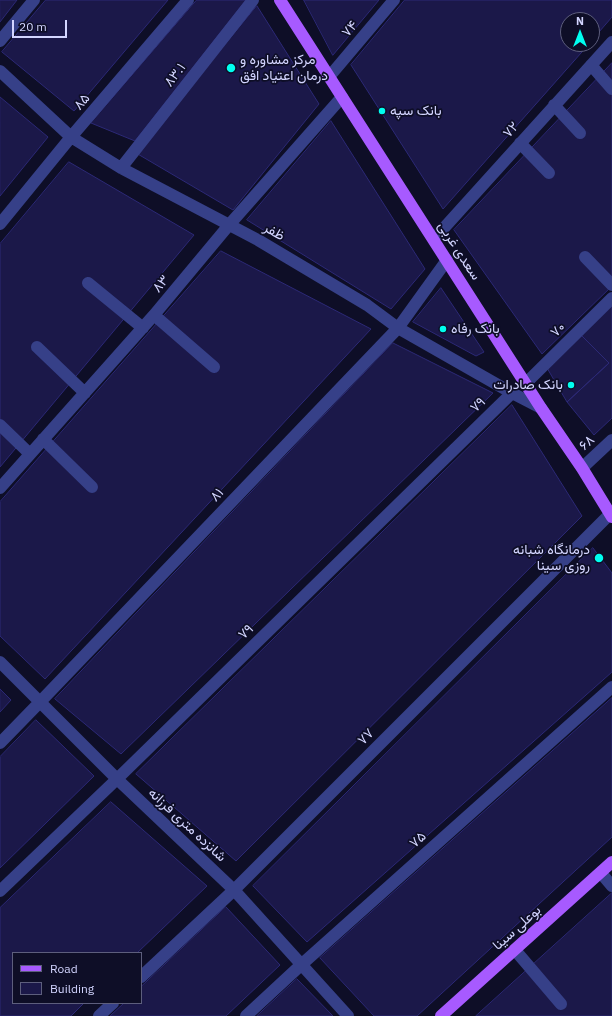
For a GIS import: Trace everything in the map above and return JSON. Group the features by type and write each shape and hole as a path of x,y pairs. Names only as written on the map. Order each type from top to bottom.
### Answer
{"main road":[{"name":"سعدی غربی","path":"280,0 541,408 582,468 611,516"},
{"name":"بوعلی سینا","path":"444,1015 612,862"}],"street":[{"path":"0,41 34,0"},
{"name":"۸۵","path":"0,224 71,137 188,0"},
{"name":"۸۳.۱","path":"121,168 253,0"},
{"name":"۷۴","path":"329,77 394,0"},
{"name":"۷۲","path":"434,239 612,42"},
{"path":"591,66 612,89"},
{"name":"ظفر","path":"0,71 71,137 121,168 258,240 360,301 398,328 541,408"},
{"name":"۸۳","path":"0,488 143,328 229,225 342,97"},
{"path":"554,105 580,133"},
{"path":"520,144 549,173"},
{"path":"585,257 612,285"},
{"name":"۸۱","path":"0,743 398,328 447,260"},
{"path":"88,283 143,328"},
{"name":"۷۰","path":"526,383 612,298"},
{"path":"154,315 214,367"},
{"path":"36,347 85,393"},
{"name":"۷۹","path":"0,891 117,779 512,393"},
{"path":"0,425 30,454"},
{"path":"43,439 92,487"},
{"name":"۶۸","path":"582,468 612,440"},
{"name":"۷۷","path":"142,976 234,890 611,516"},
{"name":"شانزده متری فرزانه","path":"0,662 117,779 234,890 348,1016"},
{"name":"۷۵","path":"246,1016 612,687"},
{"path":"600,873 612,886"},
{"path":"515,950 561,1004"},
{"path":"100,1016 112,1004"}],"building":[{"path":"0,0 17,0 0,22"},
{"path":"46,0 168,0 74,111 2,52"},
{"path":"197,0 246,0 135,141 91,123"},
{"path":"304,0 379,0 333,55"},
{"path":"405,0 612,0 612,17 600,31 600,12 560,12 560,52 582,52 443,209 351,65"},
{"path":"257,6 319,104 233,210 136,153"},
{"path":"612,63 612,286 542,354 454,230"},
{"path":"0,97 48,137 0,196"},
{"path":"331,121 425,269 391,309 247,220"},
{"path":"69,162 194,235 0,467 0,244"},
{"path":"221,251 371,329 45,679 0,636 0,502"},
{"path":"441,288 484,352 476,356 413,322"},
{"path":"612,305 612,418 594,435 567,402 609,363 581,335"},
{"name":"بانک صادرات","path":"581,335 609,363 567,402 547,368"},
{"path":"393,343 493,393 121,754 55,699"},
{"path":"512,405 582,516 236,861 136,774"},
{"path":"593,548 612,573 612,672 307,942 253,886"},
{"path":"0,689 11,700 0,712"},
{"path":"612,698 612,837 417,1016 374,1016 320,958"},
{"path":"36,720 94,776 0,868 0,757"},
{"path":"111,802 207,886 138,952 12,952 12,1004 83,1004 71,1016 0,1016 0,908"},
{"path":"612,893 612,1016 476,1016"},
{"path":"226,907 280,965 226,1016 110,1016 123,1004 142,1004 142,986"},
{"path":"297,979 333,1016 257,1016"}],"place":[{"name":"مرکز مشاوره و درمان اعتیاد افق","path":"231,68"},
{"name":"بانک سپه","path":"382,111"},
{"name":"بانک رفاه","path":"443,329"},
{"name":"بانک صادرات","path":"571,385"},
{"name":"درمانگاه شبانه روزی سینا","path":"599,558"}]}
